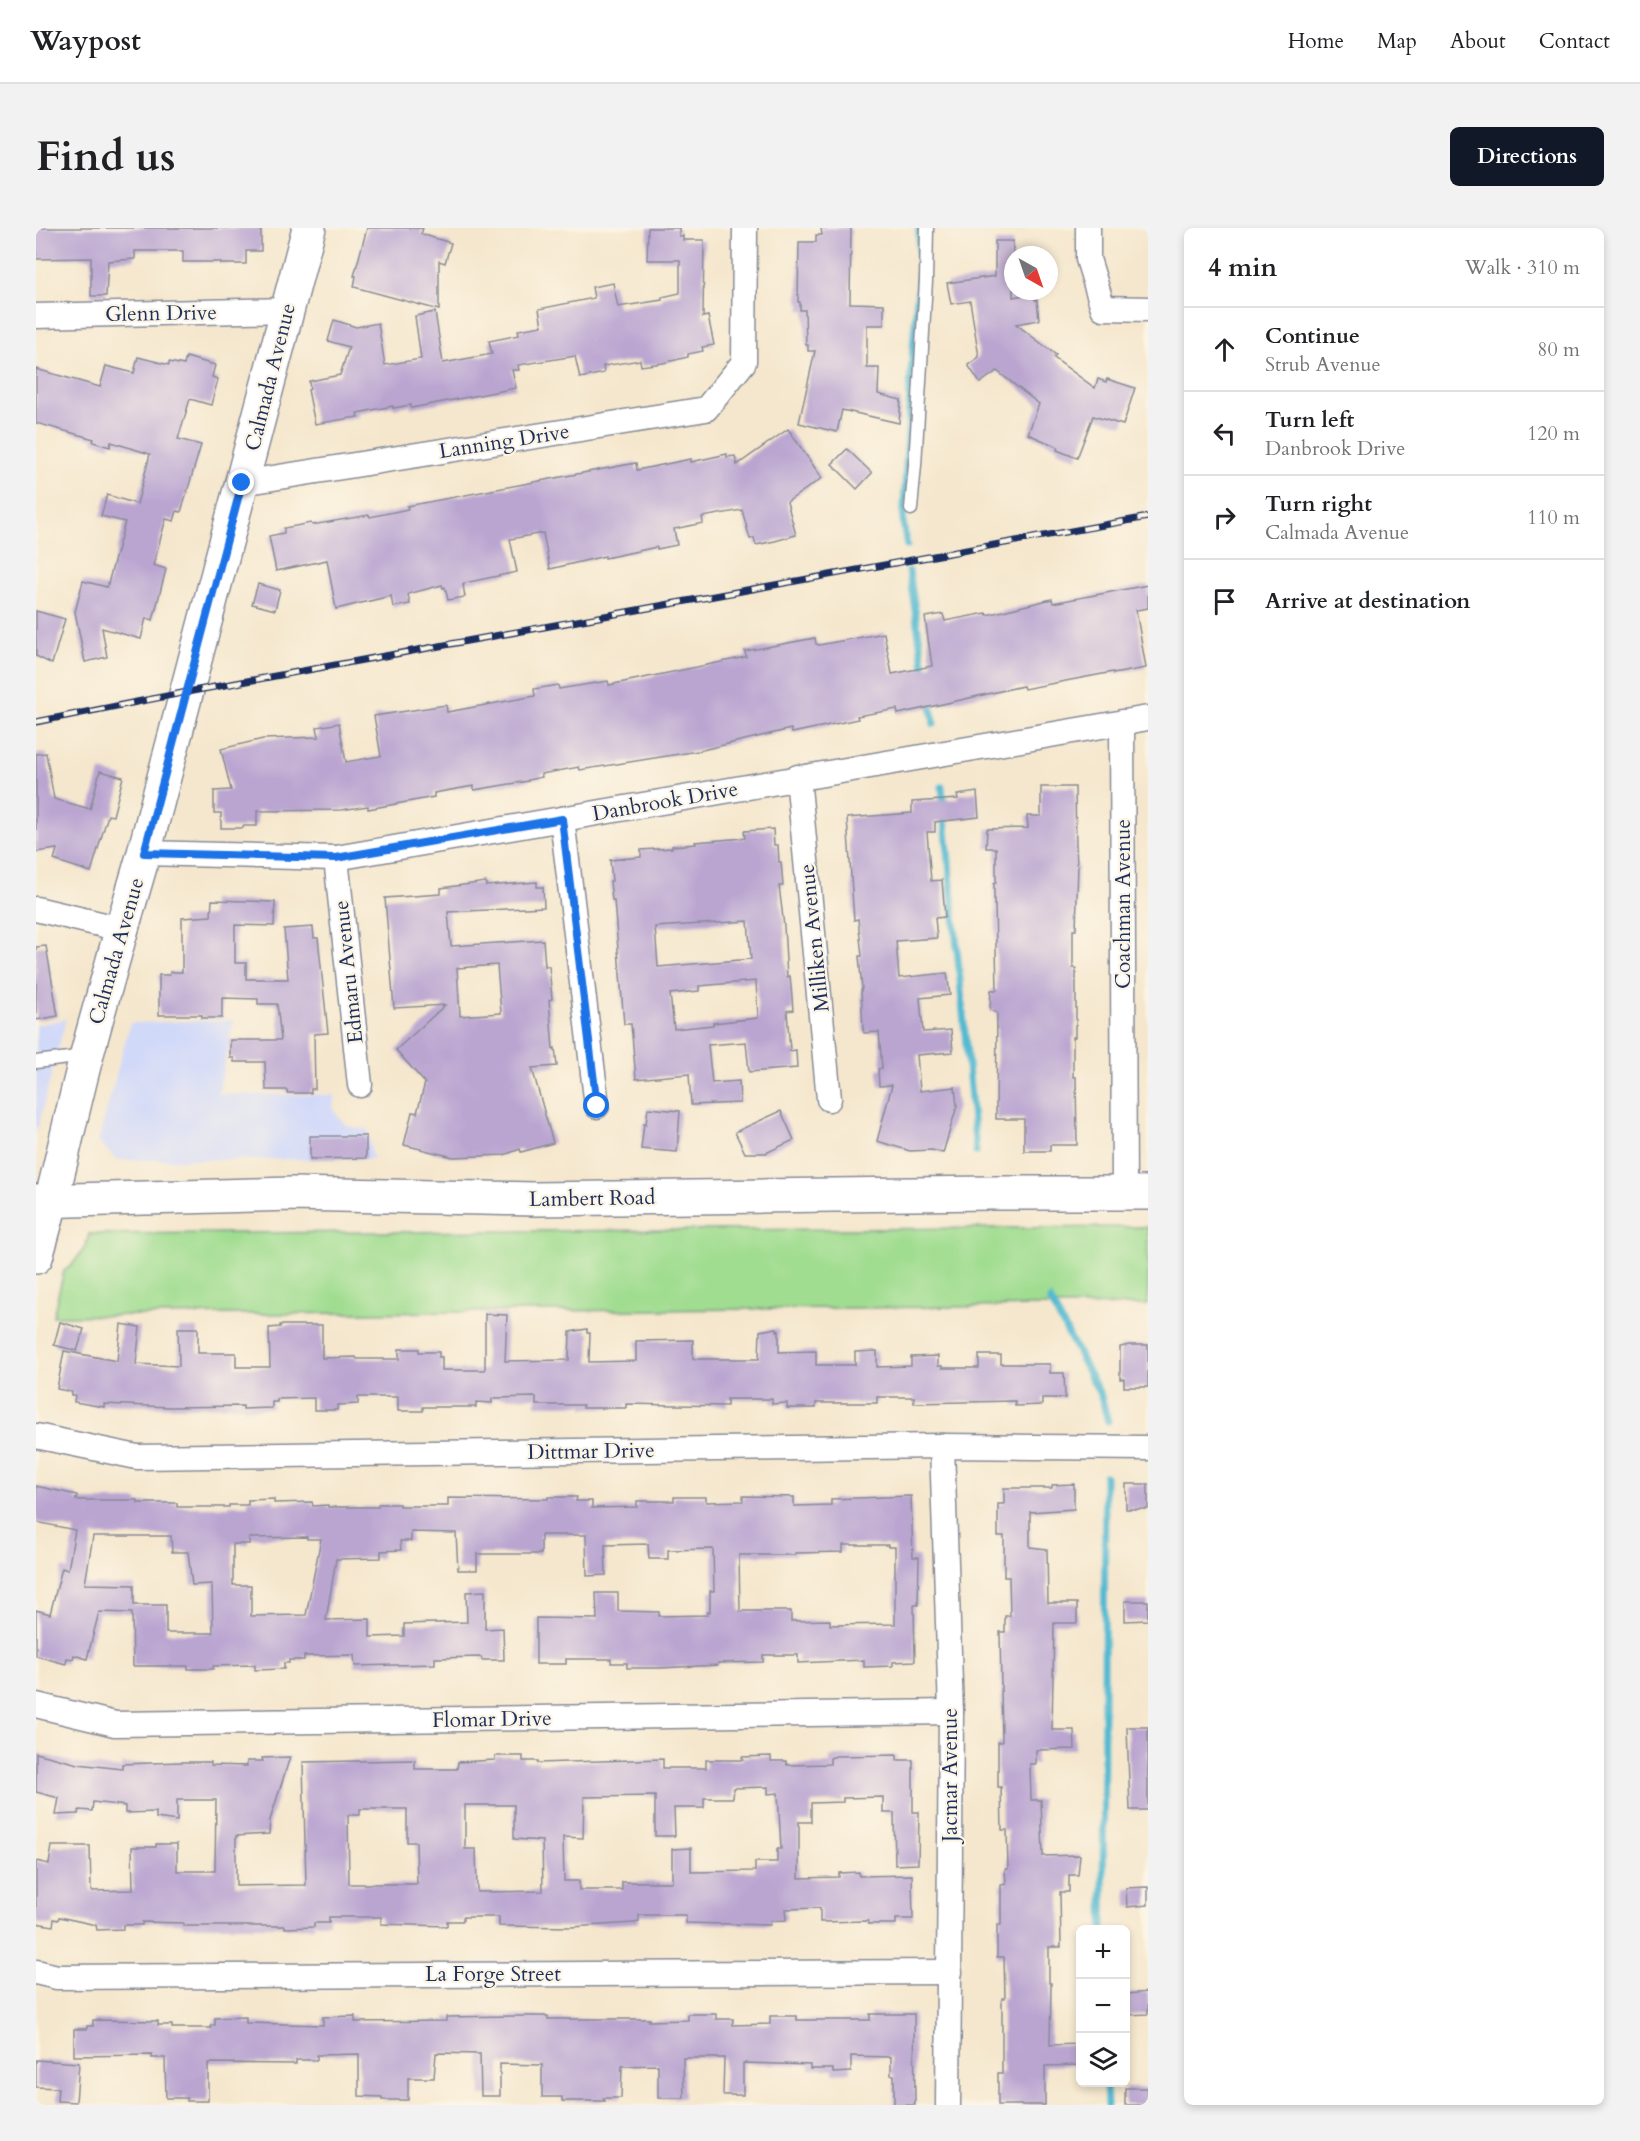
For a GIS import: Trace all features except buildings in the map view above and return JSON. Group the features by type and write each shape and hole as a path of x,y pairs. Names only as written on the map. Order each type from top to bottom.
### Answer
{"street":[{"name":"Calmada Avenue","path":"36,1257 44,1201 144,853 309,228"},
{"name":"Lanning Drive","path":"242,483 706,409 744,362 745,228"},
{"path":"1088,228 1088,259 1103,308 1148,309"},
{"name":"Glenn Drive","path":"36,316 287,310"},
{"name":"Danbrook Drive","path":"144,853 336,858 1148,718"},
{"name":"Coachman Avenue","path":"1122,722 1136,1194"},
{"name":"Milliken Avenue","path":"798,777 829,1099"},
{"path":"562,819 597,1106"},
{"name":"Edmaru Avenue","path":"336,858 360,1085"},
{"path":"36,909 121,928"},
{"name":"Lambert Road","path":"44,1201 292,1194 535,1199 991,1193 1136,1194"},
{"name":"Dittmar Drive","path":"36,1436 137,1457 942,1446 1148,1448"},
{"name":"Jacmar Avenue","path":"942,1446 951,1712 948,2105"},
{"name":"Flomar Drive","path":"36,1705 115,1724 951,1712"},
{"name":"La Forge Street","path":"36,1972 69,1977 950,1972"}],"lane":[{"path":"911,508 926,281 927,228"},
{"path":"36,1062 87,1056"}],"shaded area":[{"path":"66,1019 36,1134 36,1025"},
{"path":"234,1020 218,1094 335,1095 333,1107 338,1116 347,1125 367,1129 373,1159 117,1160 98,1142 130,1023"}],"green space":[{"path":"1148,1227 1148,1305 53,1316 64,1271 72,1265 86,1246 89,1234"}],"waterway":[{"path":"907,546 903,522 919,273 919,228"},
{"path":"909,571 925,675"},
{"path":"930,700 934,724"},
{"path":"942,787 976,1152"},
{"path":"1050,1300 1101,1396 1108,1421"},
{"path":"1103,1925 1105,1476"},
{"path":"1106,2087 1107,2105"}],"railway":[{"path":"36,722 187,692 1148,517"}],"route":[{"path":"242,483 144,853 336,858 562,819 597,1106"}]}
